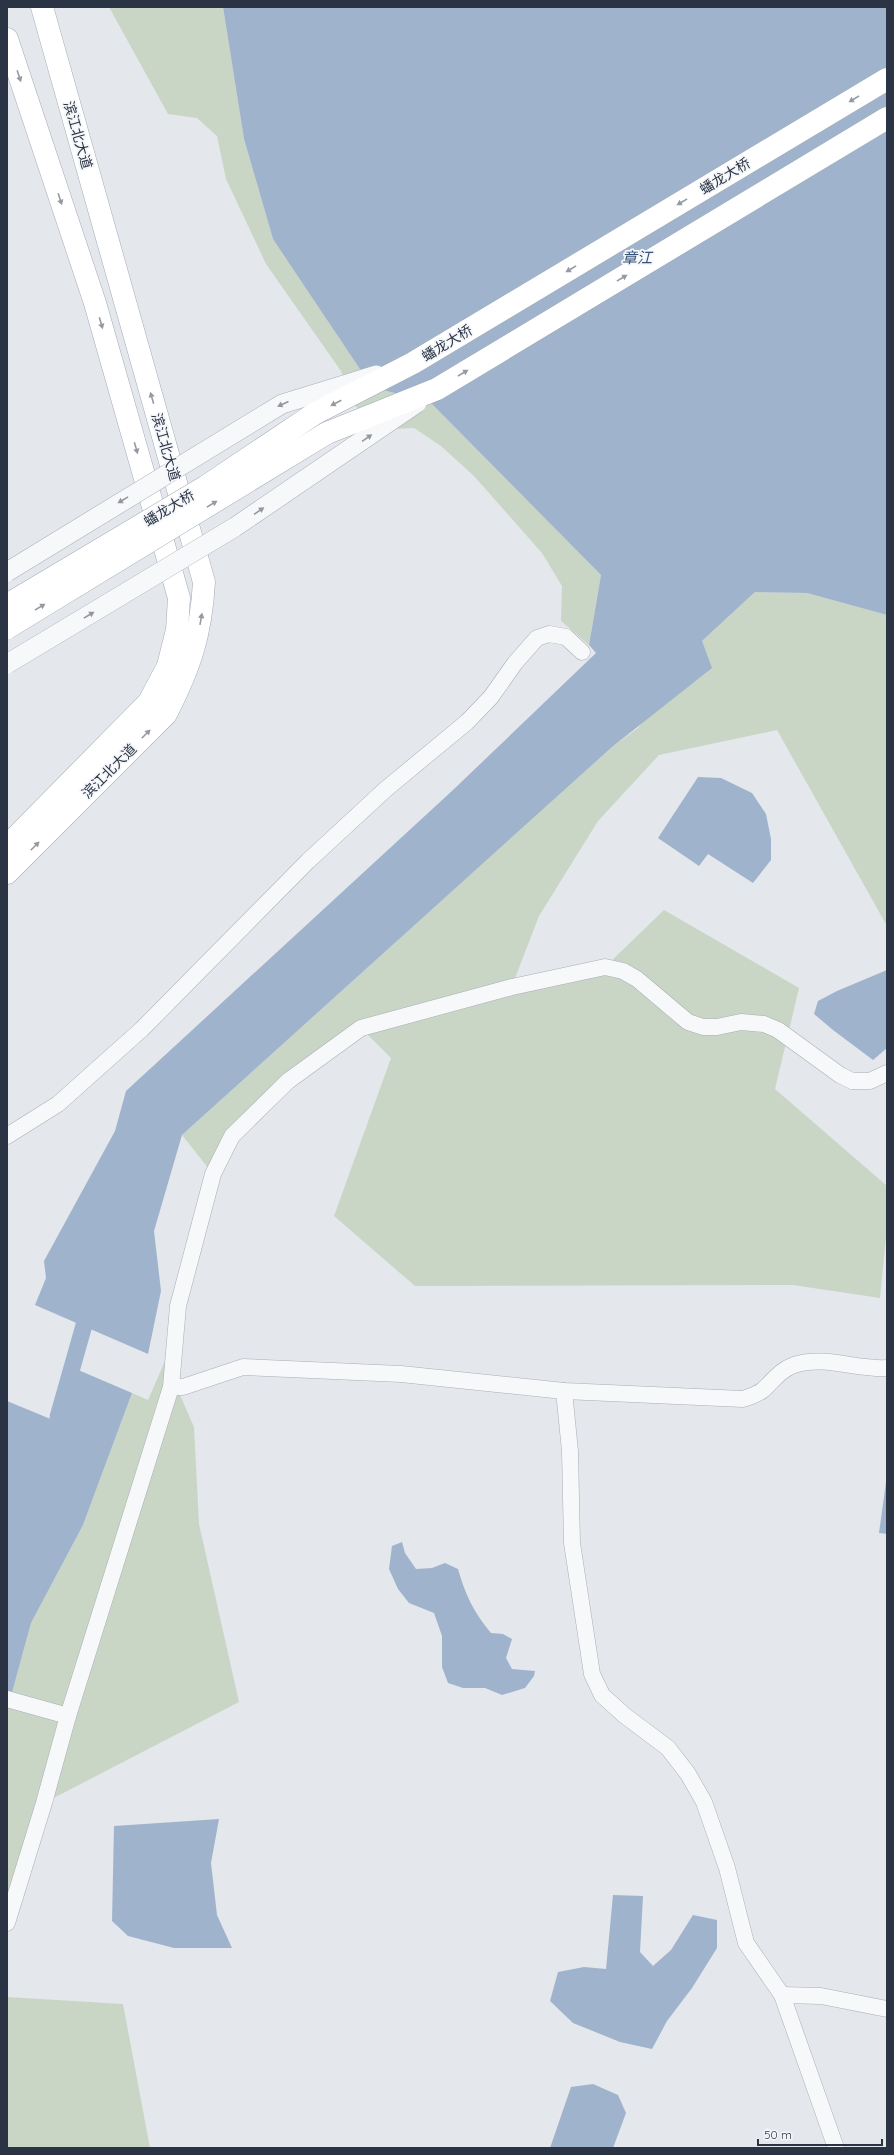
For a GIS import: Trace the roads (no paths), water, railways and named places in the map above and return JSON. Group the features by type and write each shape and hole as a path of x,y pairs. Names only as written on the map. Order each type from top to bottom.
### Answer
{"main road":[{"name":"滨江北大道","path":"7,873 166,714 183,681 194,652 202,615 204,582 42,7"},
{"name":"滨江北大道","path":"7,39 95,303 179,598 177,630 168,666 149,702 7,846"},
{"name":"蟠龙大桥","path":"7,605 205,487 314,414 413,363 887,79"},
{"name":"蟠龙大桥","path":"7,628 327,433 437,389 887,118"}],"street":[{"path":"7,572 282,404 413,363"},
{"path":"7,664 235,527 437,389"},
{"path":"7,1136 58,1104 142,1029 308,861 386,789 467,722 492,697 515,663 537,638 549,634 566,637 582,652"},
{"path":"7,1923 44,1803 68,1716 170,1387 180,1298 213,1174 232,1136 288,1081 361,1028 512,987 605,967 623,971 637,979 688,1022 703,1027 717,1027 741,1022 764,1024 778,1030 840,1075 852,1081 870,1081 887,1073"},
{"path":"170,1387 183,1387 243,1367 401,1374 564,1391 743,1399 762,1391 776,1375 794,1365 821,1363 887,1368"},
{"path":"564,1391 570,1451 572,1543 592,1674 602,1695 624,1715 668,1748 688,1774 704,1802 727,1868 746,1943 782,1995 836,2148"},
{"path":"7,1700 68,1716"},
{"path":"782,1995 821,1996 887,2009"}],"water":[{"name":"章江","path":"223,7 887,7 887,615 807,593 755,592 702,641 712,668 612,747 182,1135 154,1231 161,1291 148,1354 35,1305 46,1278 44,1261 115,1131 126,1091 453,790 596,653 589,645 601,575 430,402 372,387 273,239 244,139"},
{"path":"698,777 721,778 752,793 766,814 771,839 771,860 753,883 708,854 699,866 658,838"},
{"path":"887,970 887,1048 873,1060 814,1014 818,1001 837,991"},
{"path":"76,1369 132,1393 83,1525 31,1623 7,1711 7,1401 53,1420"},
{"path":"887,1475 887,1534 879,1533"},
{"path":"402,1542 405,1553 416,1569 432,1568 445,1563 458,1569 471,1603 485,1626 491,1633 503,1634 512,1639 506,1658 512,1669 535,1671 534,1676 525,1688 502,1695 485,1688 463,1688 448,1683 442,1667 442,1636 434,1613 409,1603 398,1589 389,1569 392,1546"},
{"path":"219,1819 211,1863 217,1915 232,1948 174,1948 128,1936 112,1921 114,1826"},
{"path":"613,1895 643,1896 640,1952 653,1966 671,1950 693,1915 717,1920 717,1948 692,1988 667,2021 652,2049 620,2042 573,2023 550,2001 558,1972 584,1967 606,1969"},
{"path":"593,2084 618,2095 626,2113 613,2148 550,2148 571,2087"}],"waterway":[{"path":"58,1417 90,1304"}]}
